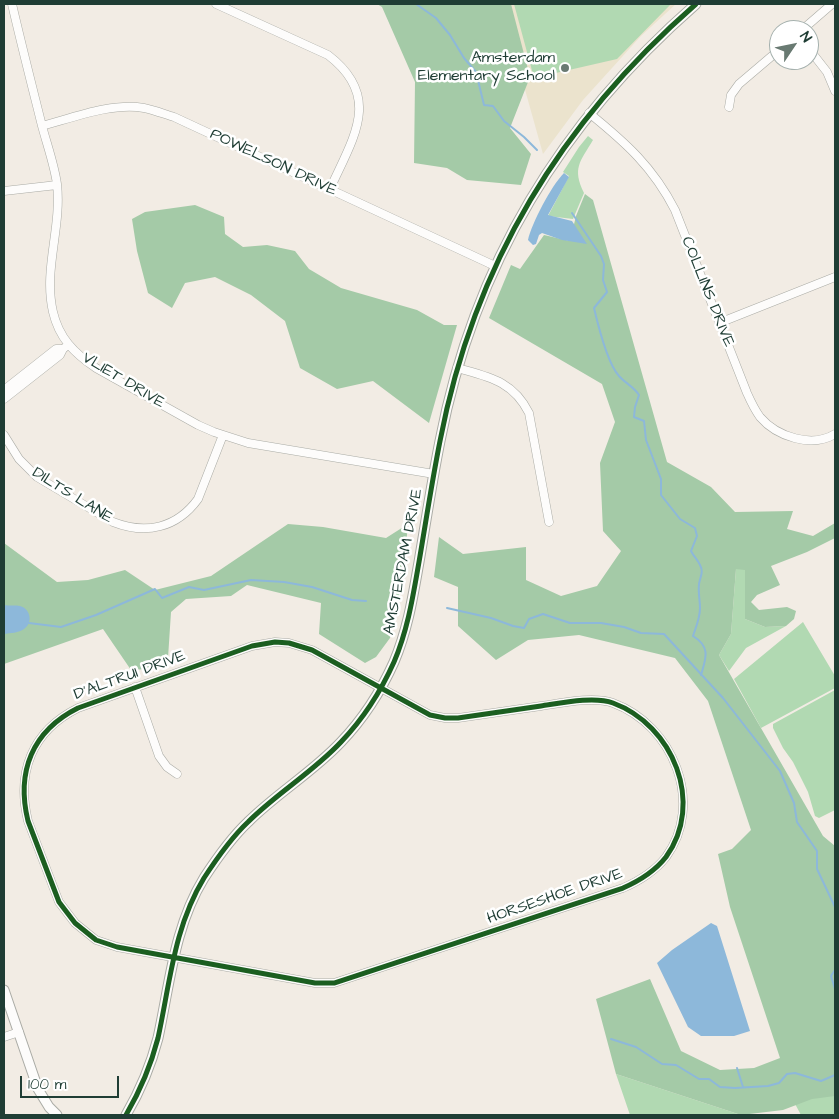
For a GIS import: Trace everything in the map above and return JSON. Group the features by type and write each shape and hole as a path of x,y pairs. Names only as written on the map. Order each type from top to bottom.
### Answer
{"street":[{"name":"VLIET DRIVE","path":"12,4 57,184 58,209 50,278 50,296 65,347 96,368 198,425 223,435 258,445 434,474"},
{"path":"216,4 328,55 342,65 356,86 360,106 358,123 330,189"},
{"name":"AMSTERDAM DRIVE","path":"126,1115 141,1086 154,1052 181,928 194,898 218,856 246,823 341,742 364,714 381,688 399,648 409,616 449,399 457,368 477,310 495,266 534,192 589,113 665,30 696,4"},
{"path":"814,20 832,4"},
{"path":"729,107 730,95 739,84 769,58"},
{"path":"819,62 827,72 835,90"},
{"name":"POWELSON DRIVE","path":"42,126 107,109 130,107 144,108 174,117 495,266"},
{"name":"COLLINS DRIVE","path":"589,113 636,154 667,195 675,210 747,394 761,418 774,429 797,438 819,440 835,434"},
{"path":"4,191 57,184"},
{"path":"719,323 835,277"},
{"path":"4,390 56,349 65,347"},
{"path":"4,399 60,355 65,347"},
{"path":"457,368 504,383 519,396 524,404 529,413 549,522"},
{"name":"DILTS LANE","path":"4,435 18,459 37,477 113,522 126,527 142,529 152,529 167,524 182,516 193,506 198,499 223,435"},
{"name":"D'ALTRUI DRIVE","path":"173,958 106,944 85,932 66,914 54,890 25,808 24,782 29,758 42,736 60,718 78,708 252,646 274,642 289,643 312,650 381,688"},
{"path":"135,687 159,756 167,767 177,774"},
{"name":"HORSESHOE DRIVE","path":"173,958 315,984 343,981 628,886 642,879 656,868 666,857 675,842 681,820 682,806 680,780 674,762 663,740 654,729 644,719 626,708 602,700 574,701 458,718 445,718 430,715 381,688"},
{"path":"4,990 38,1090 49,1107 57,1115"},
{"path":"4,1037 19,1032"}],"shaded area":[{"name":"Amsterdam Elementary School","path":"501,4 676,4 641,36 583,100 543,154"}],"green space":[{"path":"377,4 511,4 530,77 510,128 531,154 521,185 467,180 447,168 414,163 415,82 382,7"},
{"name":"Amsterdam Elementary School","path":"514,4 671,4 617,59 534,78"},
{"path":"588,136 593,140 581,160 578,171 584,193 573,219 548,216 569,176 563,172"},
{"path":"585,194 593,200 667,462 711,487 735,512 793,511 787,529 813,536 835,523 835,538 807,552 771,566 780,585 757,595 751,602 759,610 787,607 796,611 794,619 786,626 765,627 745,619 745,570 736,569 731,634 719,655 823,836 835,846 835,1096 812,1099 783,1110 741,1115 616,1074 596,999 650,979 681,1051 720,1070 754,1068 780,1058 730,907 718,854 732,849 751,830 708,701 675,658 579,635 528,640 496,660 458,626 458,587 434,577 439,537 463,554 526,547 526,580 561,596 597,586 621,551 603,531 600,463 615,422 602,384 489,318 511,265 520,269 544,235 570,241 576,216"},
{"path":"195,205 224,217 225,234 243,247 267,245 295,251 309,269 341,288 417,310 444,325 457,325 429,423 373,381 337,389 300,368 285,321 251,295 215,277 185,283 172,308 148,293 137,251 132,219 145,212"},
{"path":"288,524 323,527 386,538 408,524 403,577 390,638 376,657 365,663 319,634 321,603 247,585 231,596 186,599 171,612 168,658 148,669 131,670 103,629 4,664 4,543 57,582 88,580 125,570 155,590 211,576"},
{"path":"736,569 745,569 745,619 765,627 786,626 746,648 729,671 719,655 731,634"},
{"path":"803,622 835,676 835,688 761,728 734,679"},
{"path":"835,690 835,810 819,818 815,816 808,792 793,762 783,748 773,728 773,724"},
{"path":"616,1074 741,1115 630,1115"},
{"path":"835,1091 835,1115 801,1115 794,1102"}],"water":[{"path":"564,173 569,177 548,215 572,221 587,244 562,240 542,233 539,235 536,244 533,245 528,240 533,224 548,195"},
{"path":"4,605 20,606 27,610 30,620 24,629 4,634"},
{"path":"711,923 717,926 750,1031 734,1036 701,1036 688,1027 657,963 672,950"}],"waterway":[{"path":"416,4 436,18 476,72 484,105 493,106 504,121 537,150"},
{"path":"572,213 601,256 604,264 603,280 607,292 594,308 604,344 615,370 639,395 634,417 644,421 646,440 661,479 661,495 680,519 695,528 697,536 691,551 699,563 702,572 699,581 700,608 693,636 703,644 706,653 701,675"},
{"path":"29,623 61,627 96,615 155,589 162,598 189,587 204,590 251,580 284,582 312,587 352,600 366,601"},
{"path":"447,608 524,628 529,619 543,614 570,623 601,623 624,627 641,633 664,634 723,698 780,771 794,803 797,822 817,851 817,869 835,907"},
{"path":"835,970 831,976 835,989"},
{"path":"611,1039 636,1047 662,1064 676,1065 699,1079 709,1079 720,1087 768,1086 779,1083 787,1074 795,1073 821,1081 835,1075"},
{"path":"737,1068 743,1087"}],"cycle path":[{"path":"126,1115 152,1058 158,1038 179,936 194,897 204,878 242,828 259,811 319,763 357,724 383,684 394,662 403,637 417,575 437,456 455,376 475,315 500,256 530,200 565,147 604,97 648,49 696,4"},
{"path":"275,642 289,643 312,650 430,715 445,718 458,718 577,701 597,700 613,703 634,714 652,729 666,747 677,768 682,790 683,813 677,836 666,857 657,867 641,879 623,888 334,983 315,983 117,947 96,940 75,923 59,902 28,821 24,786 26,770 31,755 39,741 49,728 62,717 78,708 252,646 275,642"}],"place":[{"name":"Amsterdam Elementary School","path":"565,68"}]}
